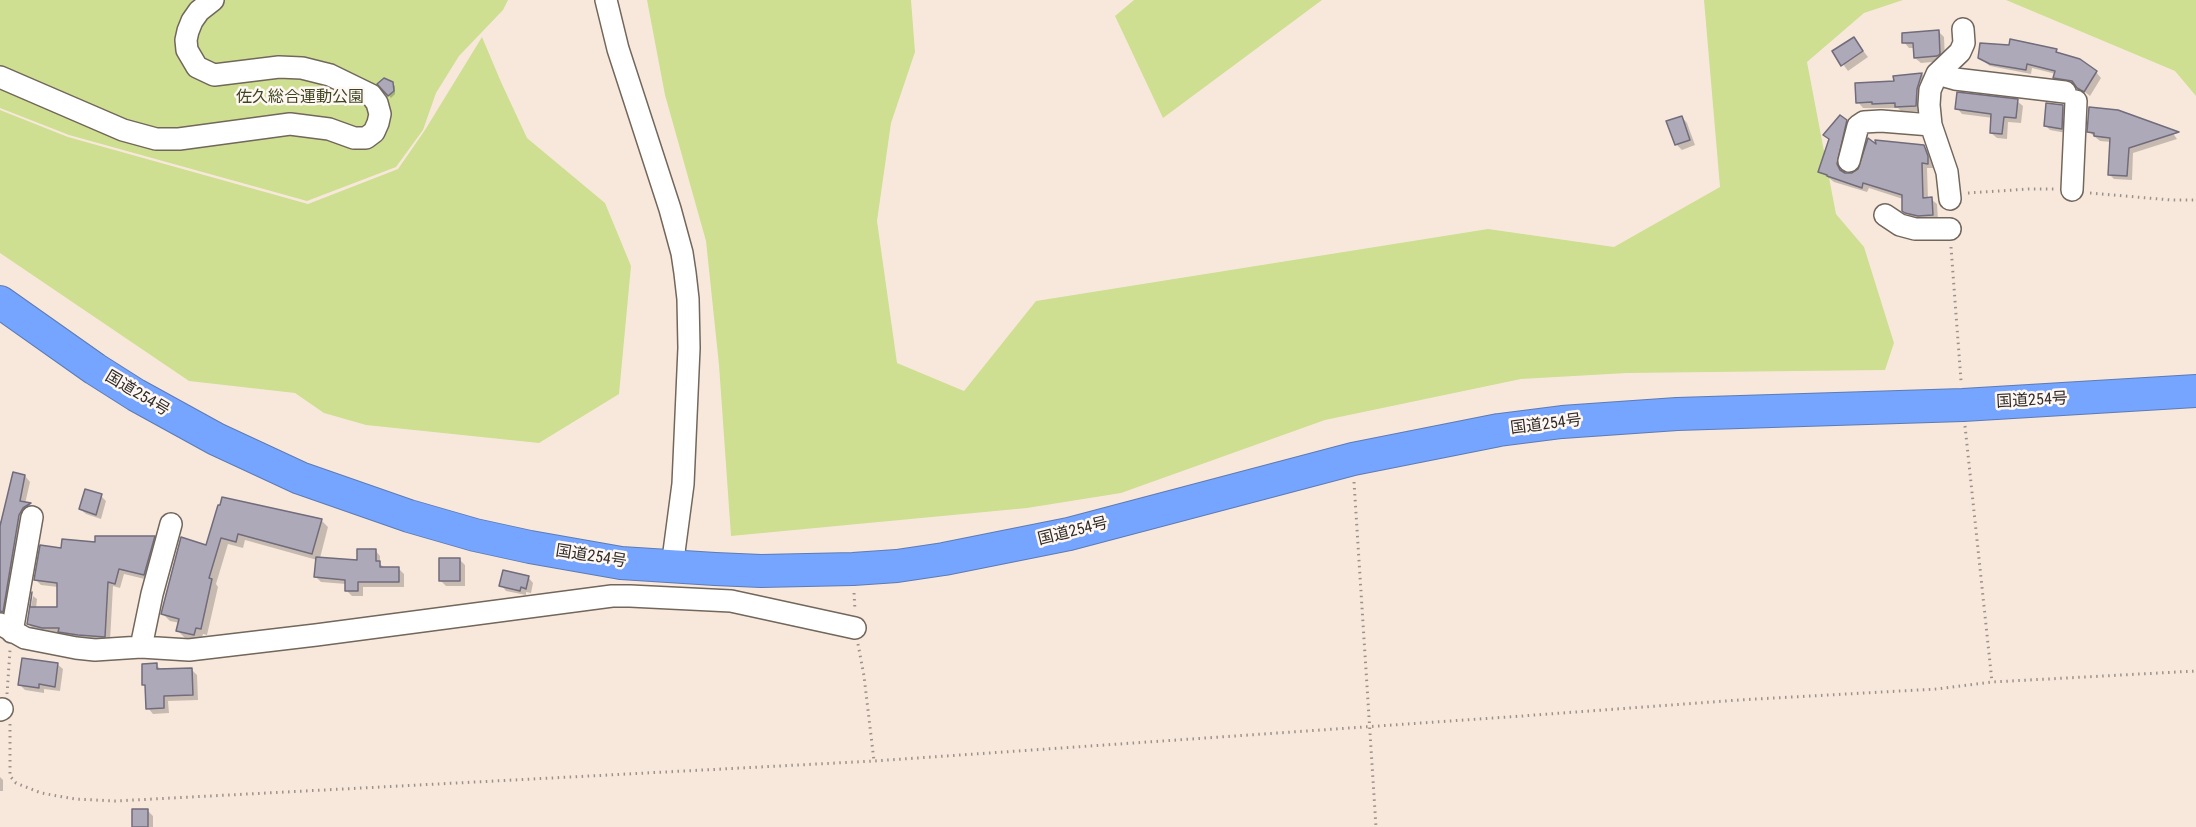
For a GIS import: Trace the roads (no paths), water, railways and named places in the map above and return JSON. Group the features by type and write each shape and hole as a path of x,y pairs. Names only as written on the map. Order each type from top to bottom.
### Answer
{"highway":[{"name":"国道254号","path":"0,302 95,369 136,394 216,439 300,478 377,505 475,535 575,556 621,563 762,571 853,569 897,566 944,559 1069,534 1353,459 1499,430 1562,422 1727,412 1963,405 2196,391"}],"street":[{"path":"0,77 123,130 156,139 179,139 290,124 329,129 354,138 366,138 374,132 380,114 377,103 371,95 330,75 302,68 279,67 214,75 197,67 187,50 188,31 199,11 213,0"},
{"path":"606,0 618,49 682,253 688,299 689,348 683,484 672,567"},
{"path":"1950,199 1947,172 1931,125 1930,90 1937,74 1960,52 1964,43 1963,29"},
{"path":"1937,74 1955,79 2071,96 2072,190"},
{"path":"1849,161 1858,126 1864,122 1931,125"},
{"path":"1885,215 1900,225 1915,229 1950,229"},
{"path":"32,517 20,577 20,596 6,628 25,638 76,648 105,650 141,647 189,650 612,596 731,601 855,628"},
{"path":"141,647 152,594 171,524"}],"park label":[{"name":"佐久総合運動公園","path":"300,98"}]}
